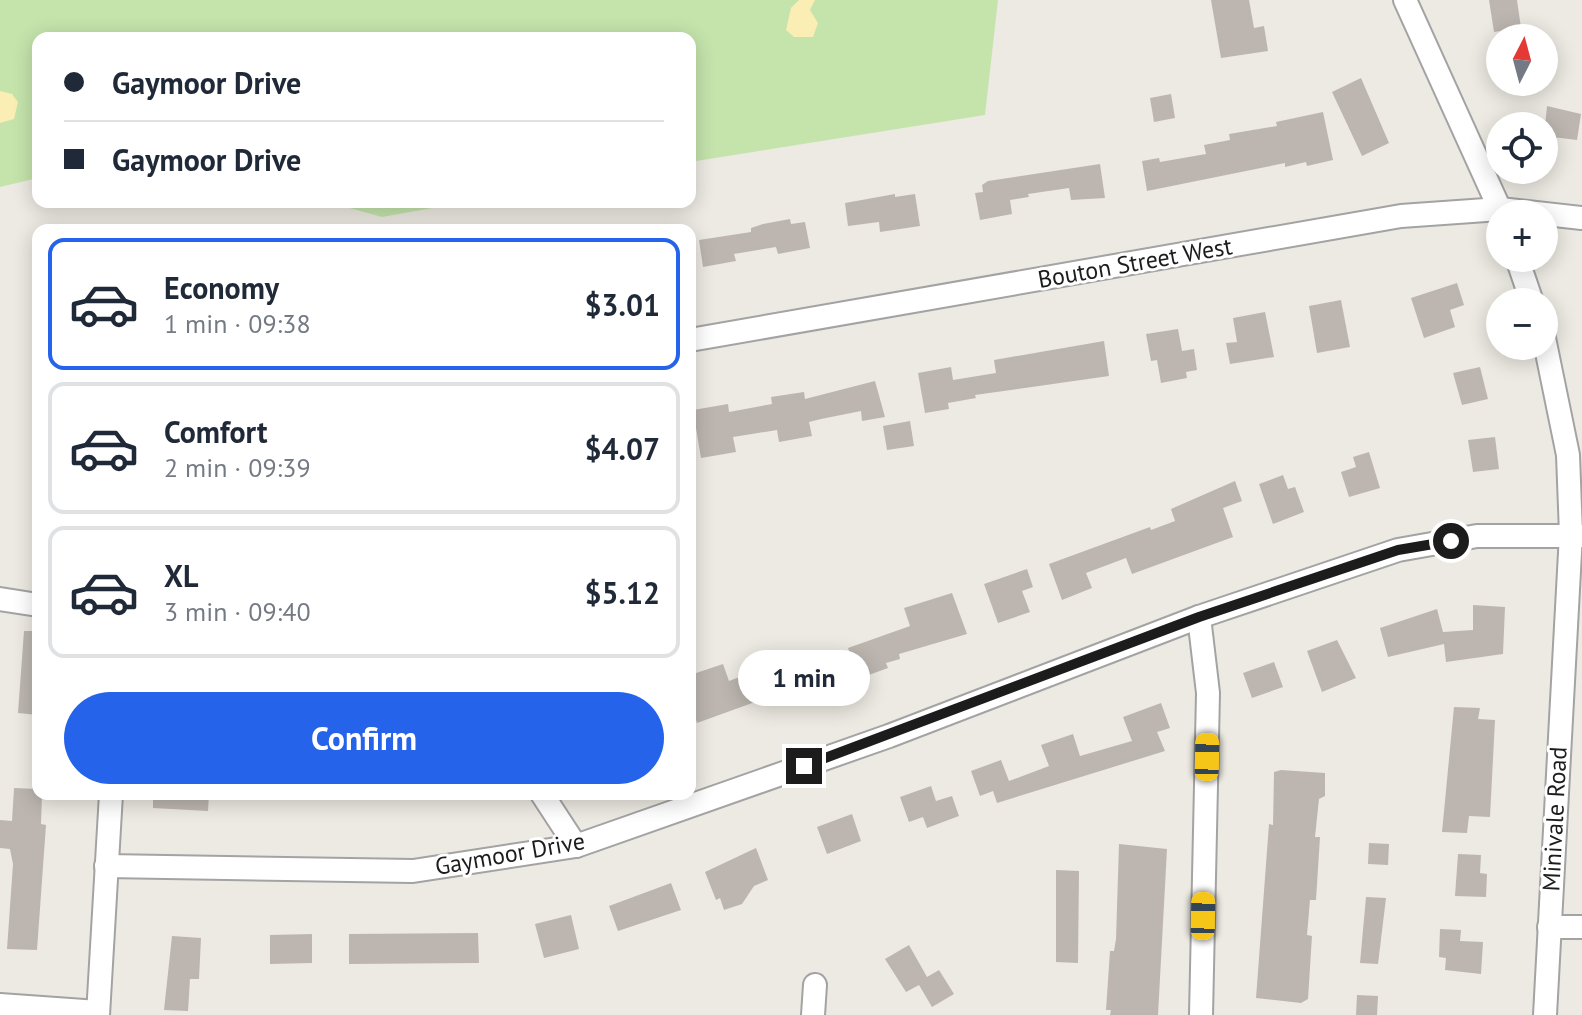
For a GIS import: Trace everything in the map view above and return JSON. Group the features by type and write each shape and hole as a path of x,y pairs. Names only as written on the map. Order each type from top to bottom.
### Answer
{"street":[{"path":"1405,0 1496,200"},
{"name":"Bouton Street West","path":"696,339 1401,216 1486,212"},
{"name":"Bouton Street West","path":"1558,216 1582,218"},
{"name":"Minivale Road","path":"1545,1015 1577,535 1568,455 1549,360"},
{"name":"Gaymoor Drive","path":"106,866 413,871 576,846 889,736 1199,617 1398,550 1477,536 1577,535"},
{"path":"0,599 32,604"},
{"path":"1199,617 1208,693 1201,1015"},
{"path":"0,1005 98,1014 111,800"},
{"path":"546,800 576,846"},
{"path":"1549,927 1582,927"},
{"path":"813,1015 815,985"}],"green space":[{"path":"0,0 998,0 985,115 696,161 696,32 32,32 32,179 0,187"},
{"path":"350,208 432,208 382,217"}],"sand":[{"path":"799,0 815,0 810,10 818,23 813,37 794,37 786,30 791,8"},
{"path":"0,91 12,94 18,102 14,119 0,123"}],"building":[{"path":"1211,0 1249,0 1254,28 1264,26 1268,51 1221,58"},
{"path":"1489,0 1517,0 1520,24 1493,24"},
{"path":"1361,78 1389,143 1362,156 1332,92"},
{"path":"1171,94 1175,118 1154,122 1150,98"},
{"path":"1547,106 1581,114 1577,140 1558,138 1558,112 1546,112"},
{"path":"1323,112 1333,160 1307,166 1306,162 1285,167 1285,163 1147,191 1142,161 1159,158 1160,162 1206,154 1204,145 1230,140 1229,134 1277,126 1276,122"},
{"path":"1100,164 1105,198 1071,200 1069,188 1028,194 1029,197 1010,200 1012,214 980,220 975,193 983,192 982,185 988,181"},
{"path":"895,194 895,197 915,194 920,226 880,232 879,222 848,226 845,203"},
{"path":"790,219 791,224 805,222 810,248 778,254 776,247 734,254 736,261 703,267 699,240 751,232 751,228 763,224"},
{"path":"1457,283 1464,305 1450,310 1455,327 1424,338 1411,298"},
{"path":"1341,300 1350,347 1317,353 1309,306"},
{"path":"1265,312 1274,357 1230,364 1226,343 1237,342 1233,318"},
{"path":"1178,329 1182,351 1194,349 1197,370 1186,372 1187,378 1161,383 1157,360 1151,361 1146,334"},
{"path":"1104,341 1109,376 975,395 976,398 948,403 949,409 925,413 918,373 951,367 953,380 996,373 994,360"},
{"path":"1480,367 1488,399 1462,405 1453,373"},
{"path":"875,381 885,417 862,421 861,411 821,419 809,422 812,436 779,442 777,430 733,437 736,452 701,458 696,409 728,404 729,412 772,404 771,397 804,392 805,399"},
{"path":"910,421 914,446 887,450 883,426"},
{"path":"1495,437 1499,469 1473,472 1468,440"},
{"path":"1369,452 1380,488 1349,497 1341,472 1356,467 1353,457"},
{"path":"1283,475 1288,489 1295,487 1304,512 1273,524 1259,484"},
{"path":"1235,481 1242,501 1223,508 1233,537 1132,574 1126,558 1086,573 1092,588 1062,600 1049,564 1175,521 1171,509"},
{"path":"1027,569 1033,587 1022,591 1030,612 998,623 984,584"},
{"path":"952,593 967,634 899,654 900,659 886,663 888,668 866,676 865,671 857,674 848,648 910,626 904,608"},
{"path":"1473,605 1505,607 1503,654 1446,662 1444,644 1388,657 1380,628 1437,609 1443,632 1473,630"},
{"path":"24,631 32,631 32,714 18,713"},
{"path":"1337,640 1356,678 1322,692 1307,651"},
{"path":"798,655 808,683 697,723 696,673 723,664 729,681"},
{"path":"1274,662 1283,687 1252,698 1243,673"},
{"path":"1161,703 1170,728 1157,732 1165,751 997,803 993,791 980,796 971,771 1001,760 1009,781 1049,766 1041,745 1073,734 1080,756 1132,741 1123,717"},
{"path":"1454,707 1480,708 1478,719 1495,720 1490,817 1469,816 1467,833 1442,832"},
{"path":"1274,772 1325,773 1325,796 1319,799 1315,837 1320,837 1316,900 1310,900 1307,935 1312,936 1308,999 1301,1003 1256,998 1269,824 1273,825"},
{"path":"931,786 936,801 952,796 959,816 927,828 923,817 909,822 900,797"},
{"path":"14,788 32,789 32,800 42,800 41,824 46,825 37,950 7,949 13,864 10,849 0,848 0,820 12,821"},
{"path":"153,800 209,800 208,811 153,808"},
{"path":"852,814 861,841 827,854 817,827"},
{"path":"1369,843 1389,844 1388,865 1368,864"},
{"path":"1119,844 1167,849 1158,1015 1110,1015 1111,1010 1106,1010 1110,951 1114,951 1116,939"},
{"path":"756,848 768,880 754,886 742,904 724,910 720,898 716,900 705,872"},
{"path":"1458,854 1481,855 1480,873 1487,874 1486,897 1455,896"},
{"path":"1056,870 1079,871 1078,963 1056,962"},
{"path":"671,883 681,910 618,931 609,906"},
{"path":"1366,897 1386,898 1378,964 1360,963"},
{"path":"571,915 579,949 544,958 535,924"},
{"path":"1440,929 1461,930 1460,941 1483,942 1481,974 1445,970 1446,958 1439,957"},
{"path":"478,933 479,963 349,964 349,934"},
{"path":"312,934 312,963 270,964 270,935"},
{"path":"172,936 201,938 199,979 190,979 188,1011 164,1010"},
{"path":"909,945 927,977 939,970 954,994 932,1007 919,985 906,992 885,959"},
{"path":"1357,995 1378,996 1377,1015 1356,1015"}],"route":[{"path":"804,766 1199,617 1398,550 1451,541"}]}
